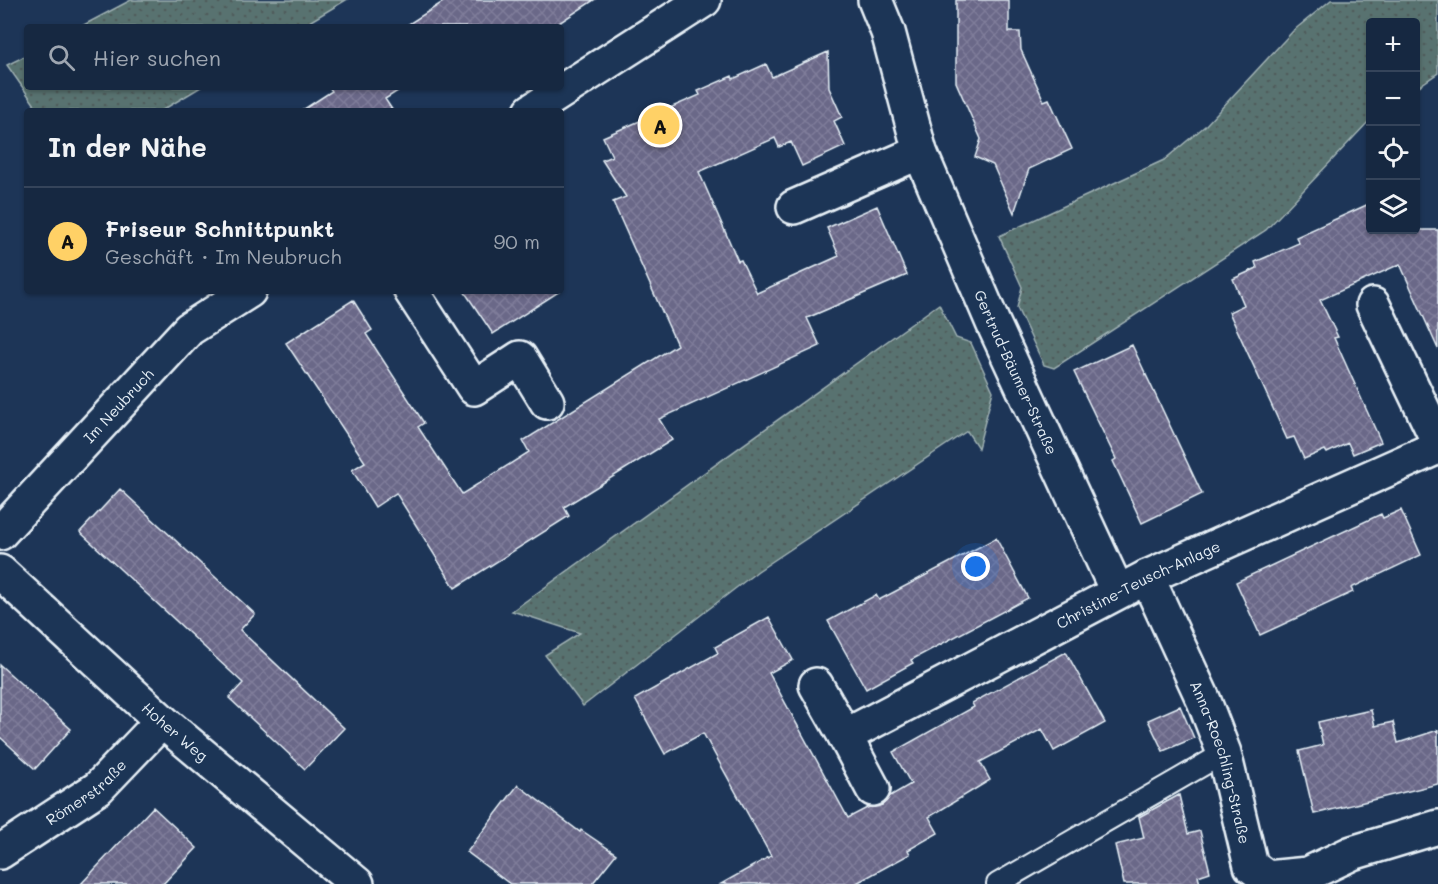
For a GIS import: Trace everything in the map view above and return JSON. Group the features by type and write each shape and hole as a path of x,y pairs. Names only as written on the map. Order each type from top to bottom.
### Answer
{"street":[{"path":"564,90 704,0"},
{"name":"Gertrud-Bäumer-Straße","path":"875,0 888,32 920,152 993,323 1118,591"},
{"path":"536,108 564,90"},
{"path":"794,207 920,152"},
{"name":"Im Neubruch","path":"0,533 189,329 244,294"},
{"path":"413,294 474,388 520,358 548,402"},
{"path":"1373,305 1438,441"},
{"name":"Christine-Teusch-Anlage","path":"845,736 1118,591 1438,447"},
{"name":"Hoher Weg","path":"0,572 162,721 357,884"},
{"name":"Anna-Roechling-Straße","path":"1147,577 1204,701 1224,753 1251,866 1267,878 1308,874 1352,853 1438,827"},
{"path":"816,685 873,789"},
{"name":"Römerstraße","path":"0,852 98,788 162,721"}],"lane":[{"path":"997,884 1224,753"}],"green space":[{"path":"131,0 346,0 306,24 86,24"},
{"path":"1331,0 1438,0 1438,73 1420,85 1420,18 1366,18 1366,124 1266,230 1054,368 1044,365 1017,308 1022,287 999,236 1164,160 1205,126 1293,31"},
{"path":"24,56 24,89 7,65"},
{"path":"24,90 196,90 166,108 37,108"},
{"path":"939,304 956,338 971,343 993,391 978,448 967,431 758,571 583,706 545,655 580,633 512,611"}],"building":[{"path":"446,0 594,0 558,24 409,24"},
{"path":"956,0 1009,0 1009,32 1020,32 1021,50 1044,101 1049,99 1072,149 1029,169 1014,213 993,165 975,157 981,139 956,82"},
{"path":"828,52 829,88 842,117 834,121 845,146 802,166 791,142 779,147 775,138 699,172 738,261 741,260 757,293 839,256 827,228 877,206 907,275 807,318 820,346 659,419 672,440 564,507 569,516 455,588 396,493 375,507 352,470 365,462 286,343 353,300 372,330 366,334 424,423 418,427 462,494 529,452 523,441 677,345 613,202 626,197 602,160 612,156 603,137 700,95 698,91 732,76 733,79 766,64 772,77"},
{"path":"399,90 385,99 391,108 306,108 332,91"},
{"path":"1366,205 1366,234 1420,234 1420,230 1438,230 1438,349 1400,264 1320,300 1338,337 1334,338 1381,442 1353,454 1348,443 1327,453 1325,450 1304,459 1294,437 1287,439 1229,312 1244,305 1233,279 1257,268 1255,262 1299,243 1296,237"},
{"path":"466,294 555,294 493,334"},
{"path":"1132,345 1202,494 1142,523 1113,461 1116,459 1074,372"},
{"path":"120,489 255,614 240,630 344,728 305,769 229,698 243,683 80,532"},
{"path":"1401,510 1421,555 1351,588 1353,592 1260,635 1236,582 1381,514 1383,518"},
{"path":"996,538 1028,598 911,660 913,663 866,689 828,621 876,595 879,600"},
{"path":"769,617 793,660 769,673 848,818 869,807 882,805 890,796 911,784 893,752 974,707 972,703 1066,652 1105,723 1054,751 1042,729 980,762 990,780 929,817 938,833 908,850 910,854 855,884 721,884 771,856 703,733 665,754 635,699 718,653 715,647"},
{"path":"0,665 71,729 35,769 0,737"},
{"path":"1180,706 1194,738 1163,751 1148,720"},
{"path":"1371,710 1375,726 1393,722 1398,743 1438,730 1438,784 1314,814 1299,751 1323,745 1318,722"},
{"path":"518,785 580,832 581,830 616,854 592,884 510,884 467,852"},
{"path":"1179,795 1188,834 1200,831 1210,872 1198,876 1200,884 1124,884 1115,845 1144,838 1139,817"},
{"path":"153,807 197,848 163,884 81,884"}],"place":[{"name":"Friseur Schnittpunkt","path":"660,125"}]}
